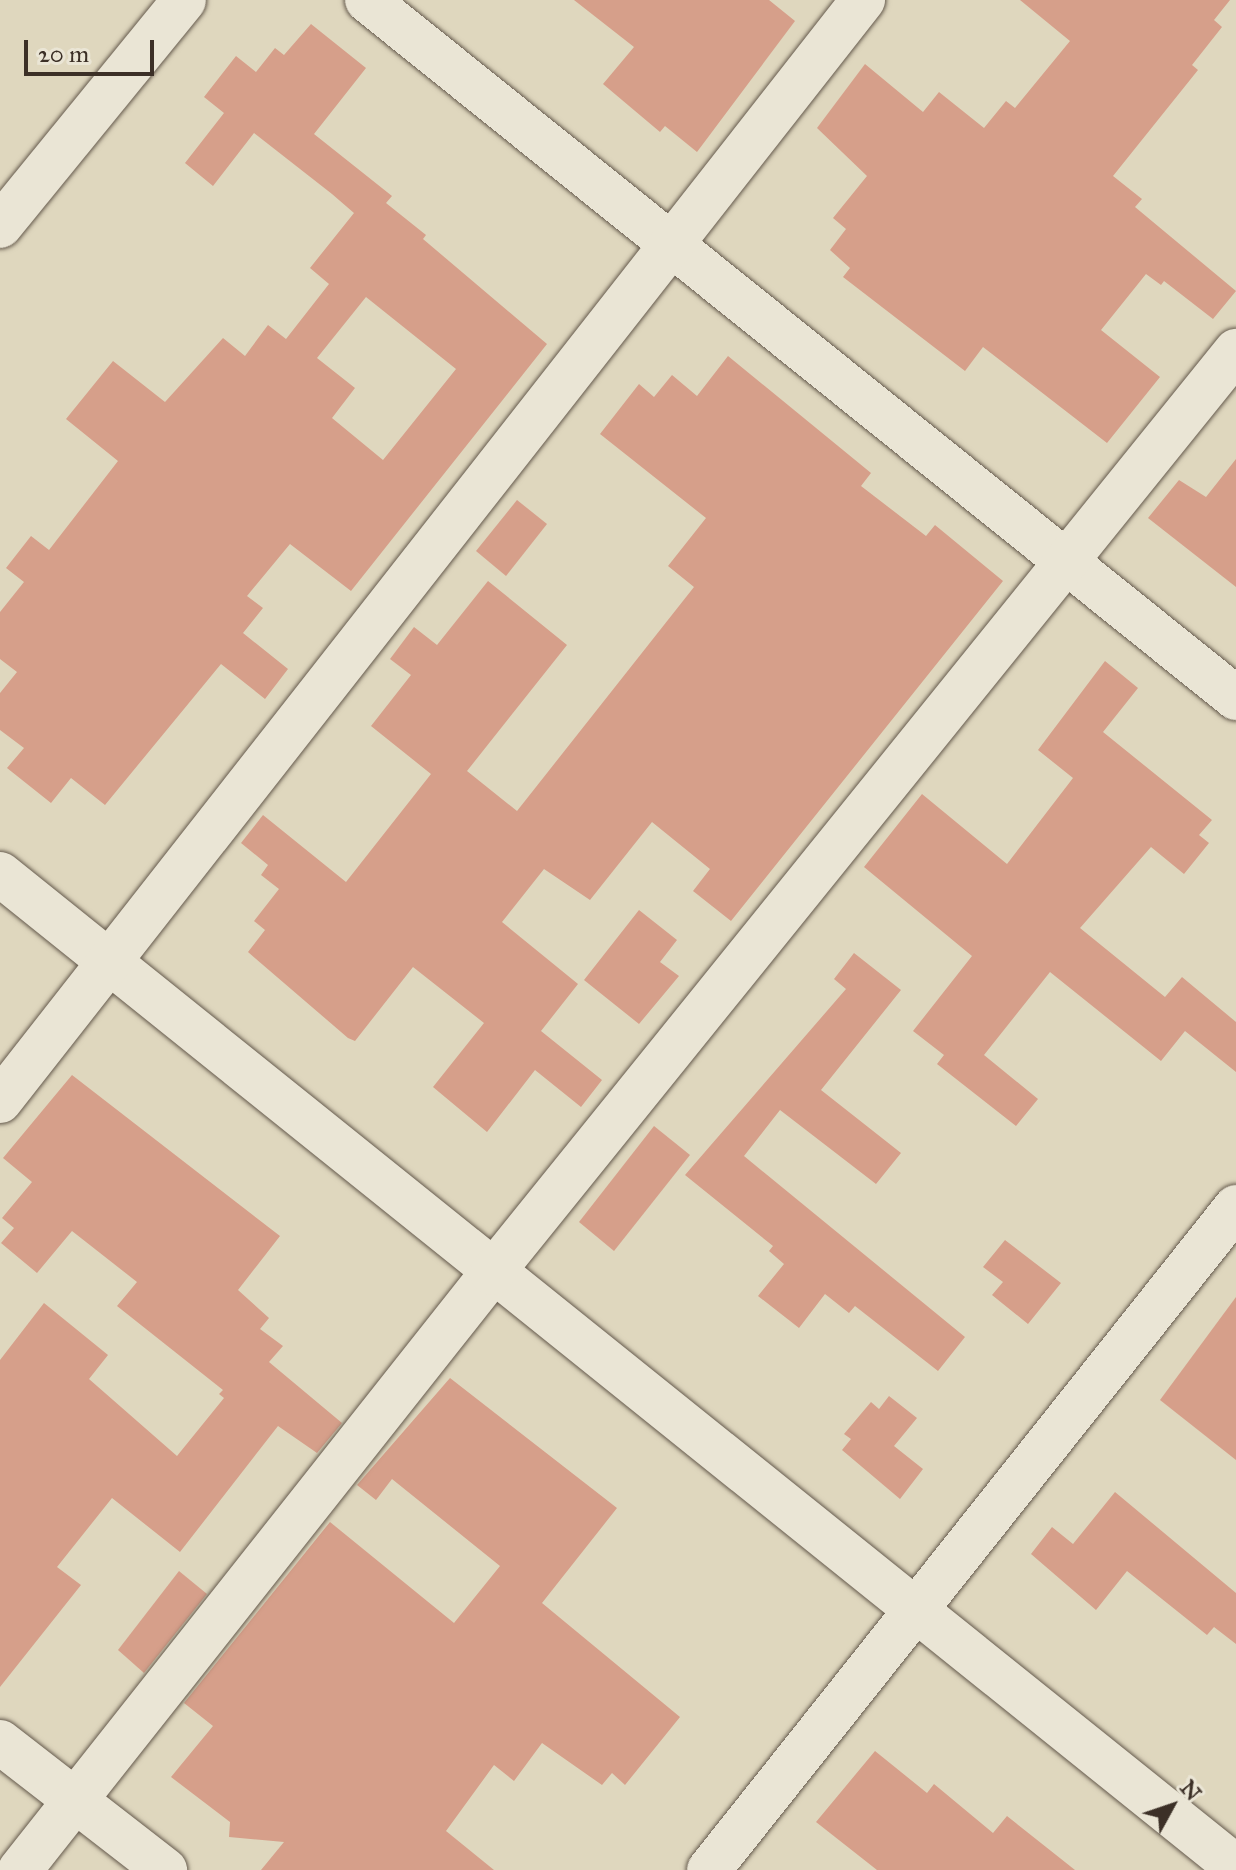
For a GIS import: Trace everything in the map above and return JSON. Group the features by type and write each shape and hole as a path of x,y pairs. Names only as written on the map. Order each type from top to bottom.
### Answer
{"street":[{"path":"0,226 184,0"},
{"path":"367,0 1236,698"},
{"path":"0,1101 863,0"},
{"path":"20,1870 492,1273 1236,351"},
{"path":"0,874 492,1273 1236,1867"},
{"path":"709,1870 1236,1207"},
{"path":"0,1742 165,1870"}],"building":[{"path":"574,0 769,0 795,21 697,152 665,126 660,132 603,84 634,47"},
{"path":"1020,0 1230,0 1214,20 1222,27 1192,65 1198,70 1113,176 1142,199 1135,207 1236,291 1213,319 1164,281 1161,285 1146,274 1101,330 1160,377 1107,443 983,347 965,371 843,277 850,268 830,250 846,229 833,218 867,176 817,128 865,64 923,112 939,92 984,128 1006,101 1015,108 1070,41"},
{"path":"311,24 366,68 314,134 392,196 386,203 426,235 423,239 547,344 351,591 290,544 247,596 263,608 243,633 288,669 265,699 221,664 105,805 71,778 51,803 7,768 24,748 0,730 0,693 17,672 0,659 0,612 24,582 6,568 31,536 49,550 118,461 66,419 113,361 165,402 223,338 245,356 268,325 286,339 329,284 310,268 354,213 254,133 213,186 185,163 224,113 204,97 236,56 256,72 275,48 284,55","holes":["366,297 456,369 383,460 332,418 355,388 317,358"]},
{"path":"728,356 871,473 861,486 926,536 935,525 1003,581 731,921 693,891 710,869 652,822 590,900 544,869 502,922 578,984 541,1031 602,1080 581,1107 535,1070 487,1132 433,1087 484,1023 413,967 355,1041 348,1038 248,952 265,930 254,921 279,889 261,875 268,865 241,843 263,815 346,882 431,774 371,726 411,675 390,659 414,627 437,645 488,581 567,645 467,771 517,811 694,587 668,566 706,518 600,434 639,384 654,397 672,375 697,396"},
{"path":"1236,459 1236,587 1148,518 1179,480 1206,497"},
{"path":"517,500 547,524 506,576 476,551"},
{"path":"1105,661 1138,688 1103,732 1212,820 1199,835 1209,843 1184,874 1151,847 1080,928 1165,997 1182,977 1236,1022 1236,1072 1185,1031 1161,1061 1050,972 984,1055 1038,1099 1016,1126 937,1064 944,1055 913,1031 972,956 864,867 922,794 1007,864 1073,778 1038,750"},
{"path":"639,910 677,940 660,962 679,976 639,1024 584,980"},
{"path":"854,953 901,990 821,1090 901,1153 876,1184 780,1110 744,1156 965,1337 938,1371 855,1306 849,1313 825,1294 799,1328 758,1296 784,1264 769,1251 773,1246 685,1175 846,989 834,979"},
{"path":"72,1075 280,1236 238,1290 269,1318 260,1329 283,1346 269,1362 342,1423 317,1453 278,1426 180,1552 112,1498 57,1567 81,1585 0,1687 0,1360 44,1303 108,1355 89,1379 177,1456 224,1398 219,1394 223,1390 117,1306 137,1282 72,1231 37,1273 1,1243 14,1228 2,1218 32,1182 3,1158"},
{"path":"654,1126 690,1155 614,1251 579,1222"},
{"path":"1005,1240 1061,1283 1028,1324 992,1295 1003,1282 983,1267"},
{"path":"1236,1297 1236,1460 1160,1400"},
{"path":"450,1378 617,1508 542,1603 680,1717 625,1785 612,1773 602,1785 542,1743 514,1781 494,1765 446,1831 494,1870 261,1870 284,1842 229,1837 230,1822 171,1777 213,1726 184,1703 330,1522 454,1623 500,1566 392,1479 376,1500 357,1485"},
{"path":"889,1396 917,1418 894,1446 923,1469 900,1499 842,1450 851,1439 844,1434 871,1402 879,1409"},
{"path":"1115,1492 1236,1593 1236,1644 1214,1627 1207,1635 1127,1571 1096,1610 1031,1554 1052,1527 1073,1544"},
{"path":"179,1571 207,1594 144,1673 118,1650"},
{"path":"875,1751 927,1793 934,1784 993,1833 1007,1816 1075,1870 877,1870 816,1822"}]}
